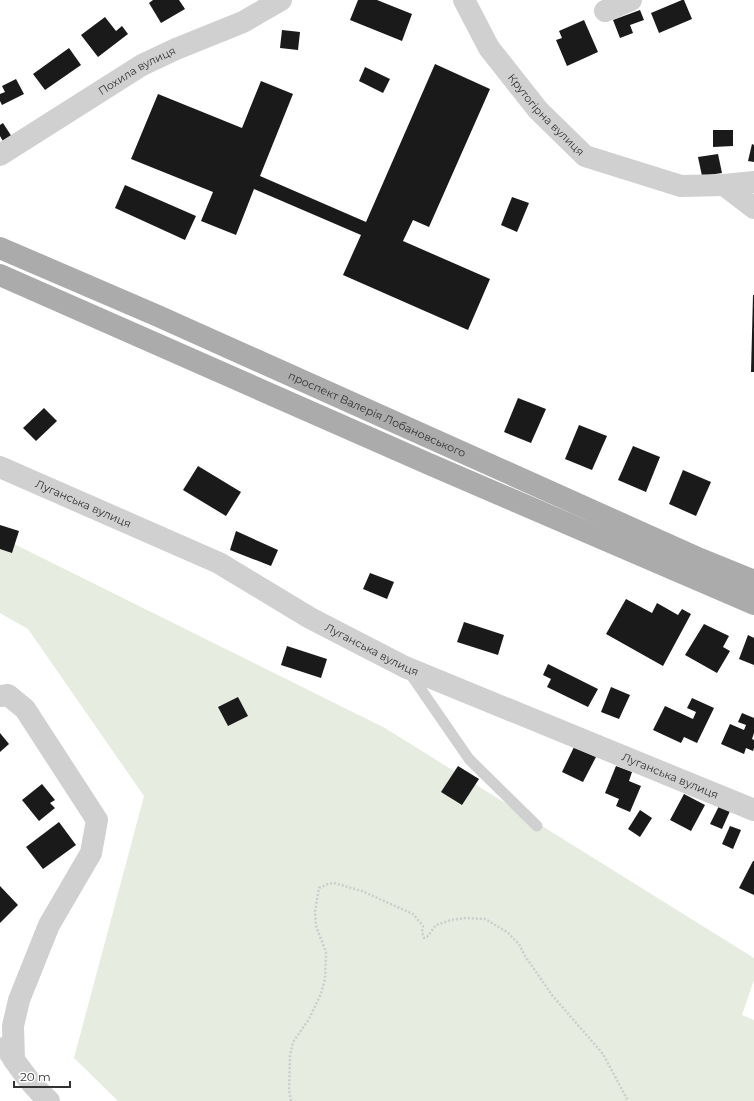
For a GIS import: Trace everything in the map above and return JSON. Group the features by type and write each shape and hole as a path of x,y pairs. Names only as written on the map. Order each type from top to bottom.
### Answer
{"main road":[{"name":"проспект Валерія Лобановського","path":"0,248 172,322 692,556 754,581"},
{"path":"0,275 429,464 754,604"}],"street":[{"name":"Похила вулиця","path":"0,156 142,65 176,49 243,22 282,0"},
{"name":"Крутогірна вулиця","path":"464,0 489,48 538,110 585,156 681,186 724,185 754,182"},
{"path":"606,11 632,0"},
{"path":"724,185 754,208"},
{"name":"Луганська вулиця","path":"0,467 219,563 310,618 405,667 754,810"},
{"path":"3,690 24,709 97,820 91,854 49,925 19,1000 12,1026 14,1060"},
{"path":"0,1035 14,1060 35,1088 49,1101"}],"lane":[{"path":"405,667 469,759 537,826"}],"path":[{"path":"291,1101 290,1056 293,1042 309,1019 321,994 325,979 326,952 316,926 315,912 317,898 320,888 334,883 362,891 413,914 423,926 422,932 424,938 428,937 436,925 451,920 465,918 485,919 507,932 519,944 525,956 552,995 603,1054 628,1101"}],"shaded area":[{"path":"0,537 385,728 754,958 754,980 742,1015 754,1020 754,1101 118,1101 74,1058 144,796 28,629 0,613"}],"building":[{"path":"153,0 179,0 185,9 161,23 149,3"},
{"path":"358,0 377,0 412,14 402,41 350,20"},
{"path":"684,0 692,19 659,33 651,13"},
{"path":"640,10 644,20 630,25 633,33 620,38 613,20"},
{"path":"105,17 116,31 122,26 128,34 98,57 81,35"},
{"path":"584,20 598,52 567,66 556,40 562,38 559,31"},
{"path":"282,30 300,32 298,50 280,48"},
{"path":"69,48 81,65 45,90 33,74"},
{"path":"435,64 490,89 429,227 413,220 403,241 490,279 468,330 343,275 361,235 254,189 236,235 201,221 213,192 131,159 158,94 242,128 261,81 293,94 260,176 366,222"},
{"path":"365,67 390,79 383,93 359,81"},
{"path":"16,79 24,94 2,105 0,101 0,94 5,92 2,86"},
{"path":"3,123 12,137 4,143 0,136 0,125"},
{"path":"713,130 733,130 733,146 713,147"},
{"path":"752,144 754,145 754,162 748,161"},
{"path":"718,154 722,173 702,176 698,157"},
{"path":"125,185 196,216 185,240 115,208"},
{"path":"512,197 529,203 517,232 501,225"},
{"path":"753,295 754,372 751,372"},
{"path":"518,398 546,409 531,443 504,432"},
{"path":"44,408 57,421 36,441 23,428"},
{"path":"579,425 607,436 592,470 565,459"},
{"path":"633,446 660,457 646,492 618,480"},
{"path":"198,466 241,492 226,516 183,490"},
{"path":"683,470 711,482 696,516 669,504"},
{"path":"0,525 19,531 12,553 0,549"},
{"path":"236,531 278,550 271,566 230,550"},
{"path":"370,573 394,582 387,599 363,589"},
{"path":"626,599 652,613 657,603 678,615 682,609 691,614 663,666 606,634"},
{"path":"464,622 504,635 498,655 457,642"},
{"path":"704,624 729,636 723,647 730,651 717,673 685,655"},
{"path":"748,635 754,638 754,665 739,659"},
{"path":"287,646 327,659 321,678 281,665"},
{"path":"548,664 598,689 588,707 547,687 551,679 543,675"},
{"path":"611,687 630,695 619,719 601,712"},
{"path":"238,697 248,716 228,726 218,707"},
{"path":"692,698 714,708 697,743 684,737 681,743 653,730 665,706 693,719 696,712 687,708"},
{"path":"742,713 754,718 754,733 752,739 754,740 754,748 753,751 746,748 744,754 721,744 730,724 744,730 746,725 738,722"},
{"path":"0,733 9,744 0,752"},
{"path":"574,747 596,757 583,782 562,772"},
{"path":"458,766 479,779 462,805 441,792"},
{"path":"616,766 632,772 629,781 641,786 630,812 616,806 619,799 605,793"},
{"path":"42,784 55,800 50,803 55,808 39,821 22,800"},
{"path":"684,794 705,805 691,831 670,820"},
{"path":"719,806 730,811 722,829 710,824"},
{"path":"640,810 652,818 640,837 628,829"},
{"path":"59,822 76,845 43,869 26,847"},
{"path":"730,826 741,830 733,849 722,844"},
{"path":"754,861 754,895 739,888"},
{"path":"0,886 18,905 0,923"}]}
